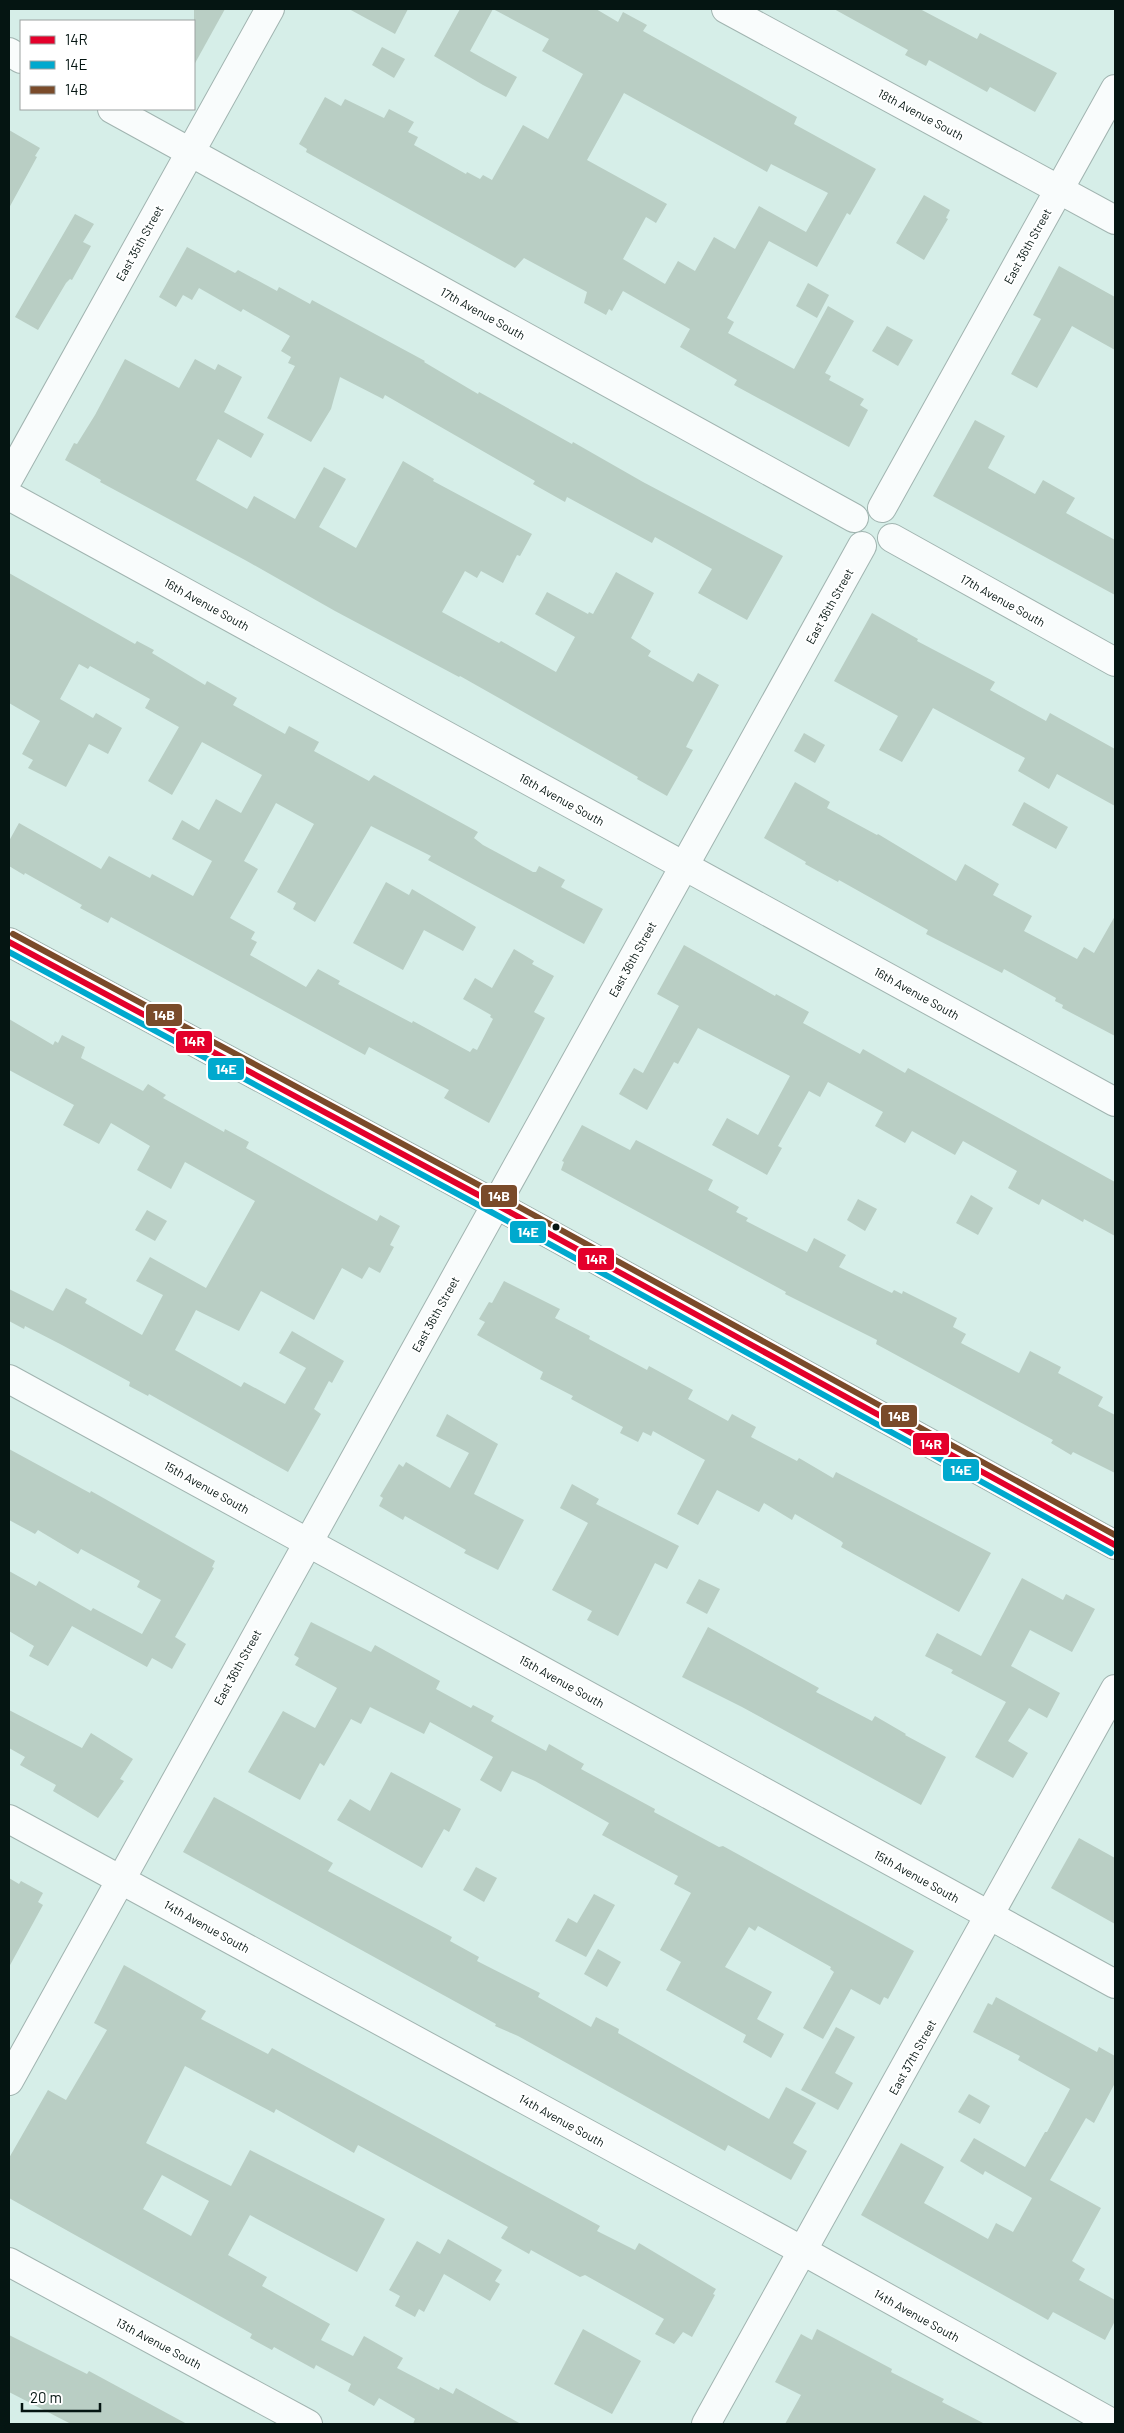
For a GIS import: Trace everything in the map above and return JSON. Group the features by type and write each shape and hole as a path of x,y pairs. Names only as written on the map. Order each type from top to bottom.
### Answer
{"street":[{"name":"East 35th Street","path":"9,478 270,9"},
{"name":"18th Avenue South","path":"726,9 1115,220"},
{"path":"9,52 20,58"},
{"name":"East 36th Street","path":"882,508 1115,89"},
{"name":"17th Avenue South","path":"114,110 854,518"},
{"name":"16th Avenue South","path":"9,496 1115,1102"},
{"path":"882,508 893,522 895,529 892,538 888,544 876,549 862,546 854,538 852,529 854,518 866,509 882,508"},
{"name":"17th Avenue South","path":"892,538 1115,662"},
{"name":"East 36th Street","path":"9,2081 307,1542 497,1205 683,865 862,546"},
{"path":"9,942 497,1205 1115,1545"},
{"name":"15th Avenue South","path":"9,1379 1115,1984"},
{"name":"East 37th Street","path":"706,2424 1115,1689"},
{"name":"14th Avenue South","path":"9,1819 803,2251 1114,2424"},
{"name":"13th Avenue South","path":"9,2262 308,2424"}],"building":[{"path":"194,9 225,9 195,63 195,20"},
{"path":"349,9 408,9 395,34"},
{"path":"460,9 493,9 470,51 517,77 506,97 434,56"},
{"path":"493,9 596,9 618,22 623,12 647,25 643,31 797,117 794,124 876,169 850,215 847,213 817,267 769,241 727,318 734,322 728,333 794,369 828,306 854,321 825,373 831,376 829,380 864,399 860,405 868,410 849,447 734,385 737,380 680,347 690,329 623,291 612,311 609,309 606,315 584,303 587,292 524,258 515,268 306,152 307,149 299,144 325,97 341,106 345,99 384,118 389,109 414,122 408,132 418,137 414,145 466,174 467,172 480,179 483,175 492,180 523,125 548,139 583,74 542,51 549,39","holes":["624,93 767,172 771,164 828,193 806,232 759,206 735,249 714,237 695,271 678,261 665,284 623,259 646,217 656,223 667,204 587,160"]},
{"path":"834,9 920,9 977,39 980,33 1057,73 1035,112 990,87 987,92 929,60 926,66 905,55 908,50"},
{"path":"382,47 405,59 394,78 372,65"},
{"path":"9,130 40,148 9,208"},
{"path":"924,195 950,210 946,218 948,219 924,260 896,243"},
{"path":"75,214 94,224 83,242 91,246 72,280 70,279 66,283 38,330 15,317"},
{"path":"187,247 235,273 238,270 277,291 279,287 310,304 312,300 425,361 478,394 479,392 572,444 573,442 643,482 783,556 747,620 698,593 712,569 655,537 652,543 567,497 565,502 533,484 535,481 385,395 383,399 340,377 331,409 311,442 267,418 295,366 288,363 291,357 281,351 290,336 243,309 241,312 199,288 192,300 183,295 176,307 159,297"},
{"path":"1059,266 1115,297 1115,350 1072,326 1037,388 1011,374 1041,319 1033,315"},
{"path":"808,283 829,295 817,318 796,306"},
{"path":"887,326 913,340 898,366 872,351"},
{"path":"125,359 179,388 195,359 215,370 218,364 242,377 224,412 264,434 251,458 218,439 196,480 247,509 254,496 295,519 324,467 346,479 319,527 356,548 403,461 434,479 433,481 532,534 520,556 517,555 503,583 481,571 477,578 465,571 442,612 499,643 501,641 556,672 575,637 535,614 547,592 588,614 589,612 593,614 616,572 654,593 631,638 651,651 648,656 693,682 698,673 719,685 686,747 693,750 667,796 637,779 638,777 460,676 335,611 100,482 101,480 65,460 74,443 77,444 95,415"},
{"path":"975,420 1005,436 988,468 1035,494 1043,480 1075,498 1066,513 1115,540 1115,595 933,496"},
{"path":"9,573 135,644 137,641 154,650 152,653 205,685 207,681 237,698 233,705 285,734 289,726 319,742 314,751 369,781 374,775 478,832 474,838 483,845 533,872 536,872 539,866 565,880 561,887 603,909 584,944 428,860 431,856 371,826 315,922 293,909 296,903 277,892 314,824 276,803 244,861 258,869 230,918 255,932 251,939 257,942 250,955 306,987 318,969 340,981 338,984 470,1052 473,1048 477,1050 493,1019 490,1017 491,1015 463,999 475,978 492,988 514,949 534,961 532,964 554,976 534,1012 545,1018 489,1123 444,1098 449,1090 369,1047 365,1055 111,917 108,923 80,908 82,905 9,866 9,841 19,823 101,869 109,856 150,878 152,874 193,896 212,861 172,839 182,820 199,830 216,799 241,813 262,775 202,742 172,795 148,781 179,727 145,708 150,699 90,666 88,669 79,664 60,699 93,718 96,713 122,728 108,754 89,744 66,787 28,768 33,760 22,754 40,721 9,703"},
{"path":"872,613 918,639 917,641 995,682 990,690 1046,721 1050,713 1115,749 1115,806 1057,774 1049,789 1018,771 1025,758 933,708 902,762 879,750 898,716 834,681"},
{"path":"804,733 825,745 815,763 794,751"},
{"path":"795,782 830,802 827,808 878,834 956,881 965,864 999,884 993,895 1032,916 1024,931 1077,959 1084,947 1094,953 1115,916 1115,1036 1062,1008 1063,1005 1055,1001 1056,998 1004,969 1002,973 926,934 928,930 839,880 838,882 805,864 806,862 764,838"},
{"path":"1024,802 1068,827 1056,849 1012,825"},
{"path":"386,882 409,895 412,889 476,927 463,951 424,930 403,970 353,943"},
{"path":"684,945 775,996 776,994 809,1012 803,1023 860,1054 863,1049 905,1073 908,1068 1115,1182 1115,1236 1084,1219 1083,1222 1042,1199 1039,1205 1008,1188 1017,1171 963,1141 955,1155 912,1131 905,1143 875,1126 883,1112 828,1082 820,1097 809,1091 778,1146 782,1148 767,1175 712,1145 727,1118 758,1135 790,1076 698,1028 678,1064 674,1062 647,1110 619,1094 634,1068 643,1073 679,1006 657,994"},
{"path":"9,1019 53,1045 55,1041 58,1043 62,1035 85,1047 81,1058 143,1091 148,1084 166,1095 163,1098 224,1132 225,1129 249,1142 246,1148 377,1221 380,1215 400,1226 390,1245 394,1247 380,1273 369,1267 362,1279 342,1268 314,1320 261,1291 239,1331 196,1310 175,1350 241,1387 244,1382 285,1404 306,1368 279,1353 292,1331 344,1361 332,1383 329,1381 314,1409 321,1414 288,1472 149,1394 148,1396 129,1386 130,1382 62,1345 25,1326 24,1329 9,1321 9,1289 53,1311 66,1288 87,1299 85,1303 142,1335 163,1295 136,1281 150,1257 206,1288 255,1201 185,1162 171,1189 137,1170 150,1146 111,1123 99,1144 63,1125 74,1105 9,1070"},
{"path":"582,1125 630,1150 636,1140 713,1180 708,1190 739,1207 736,1212 748,1218 746,1221 807,1252 814,1238 846,1255 839,1267 892,1293 894,1290 902,1294 903,1291 957,1318 953,1327 966,1334 961,1343 1019,1373 1030,1351 1061,1367 1058,1373 1103,1397 1098,1406 1115,1415 1115,1473 1073,1452 1071,1455 1051,1443 1053,1440 876,1344 877,1340 785,1294 786,1292 561,1170 564,1162 562,1161"},
{"path":"971,1195 993,1208 978,1235 956,1223"},
{"path":"858,1199 877,1209 865,1231 847,1220"},
{"path":"147,1210 167,1221 155,1241 135,1230"},
{"path":"504,1281 560,1309 555,1318 590,1336 589,1339 647,1370 649,1366 693,1390 688,1399 728,1421 732,1414 756,1427 751,1437 797,1461 799,1458 833,1478 836,1472 991,1553 959,1612 841,1547 843,1543 841,1541 795,1514 792,1520 764,1503 759,1512 717,1490 698,1525 677,1514 705,1460 653,1431 651,1436 643,1432 638,1442 620,1433 623,1427 571,1399 573,1396 540,1379 543,1372 477,1335 485,1322 479,1319 489,1302 492,1303"},
{"path":"447,1414 498,1444 474,1494 524,1520 498,1570 464,1553 466,1550 405,1516 403,1520 379,1506 383,1498 380,1496 399,1464 403,1467 406,1462 450,1488 469,1453 436,1436"},
{"path":"9,1449 90,1493 91,1491 215,1561 212,1567 214,1568 175,1637 186,1644 172,1669 152,1658 147,1667 72,1626 48,1666 29,1656 34,1646 9,1631 9,1571 36,1586 39,1581 91,1611 93,1608 142,1634 161,1600 137,1587 140,1581 81,1549 78,1554 38,1530 35,1534 9,1520"},
{"path":"572,1484 599,1499 596,1504 679,1546 667,1569 655,1563 618,1636 587,1620 592,1611 552,1590 588,1523 560,1508"},
{"path":"1022,1578 1063,1600 1066,1594 1095,1609 1072,1652 1030,1630 1011,1666 1060,1693 1047,1718 1029,1708 1008,1741 1028,1753 1013,1778 975,1757 1006,1702 951,1673 953,1670 925,1656 937,1633 981,1656"},
{"path":"699,1579 720,1589 707,1614 686,1603"},
{"path":"311,1622 371,1652 375,1645 440,1681 436,1689 471,1708 473,1705 494,1716 491,1721 546,1751 549,1744 584,1764 581,1769 655,1809 654,1812 719,1847 723,1846 914,1951 888,1999 884,1997 880,2005 851,1989 823,2039 803,2028 834,1972 830,1969 831,1967 758,1926 755,1931 749,1927 725,1967 772,1992 757,2019 784,2034 771,2058 743,2042 746,2035 666,1990 681,1962 660,1950 691,1893 674,1884 678,1876 602,1835 609,1823 535,1781 512,1771 501,1792 480,1780 493,1757 430,1722 424,1734 370,1707 361,1724 351,1719 324,1766 320,1763 300,1800 248,1772 283,1711 315,1728 337,1688 295,1665 299,1658 294,1655"},
{"path":"708,1627 819,1688 816,1692 872,1721 875,1716 946,1757 921,1805 742,1707 682,1677"},
{"path":"9,1710 82,1748 91,1733 133,1759 120,1779 124,1781 98,1818 53,1791 56,1785 20,1765 25,1757 9,1748"},
{"path":"391,1772 461,1809 449,1832 444,1829 422,1868 337,1820 350,1799 370,1811"},
{"path":"214,1797 333,1863 328,1871 452,1937 450,1941 479,1957 477,1961 540,1993 538,1997 591,2027 596,2017 619,2029 618,2033 769,2119 786,2087 816,2103 793,2143 807,2151 791,2180 728,2145 725,2151 518,2036 495,2026 496,2024 183,1852"},
{"path":"1079,1838 1115,1858 1115,1924 1051,1888"},
{"path":"476,1867 497,1878 484,1902 463,1890"},
{"path":"9,1878 19,1884 21,1881 43,1893 38,1902 43,1905 9,1967"},
{"path":"594,1894 615,1905 586,1957 555,1941 568,1918 577,1923"},
{"path":"598,1949 621,1962 607,1987 584,1974"},
{"path":"124,1965 206,2011 201,2019 268,2054 272,2048 600,2226 597,2231 635,2250 639,2243 716,2289 713,2294 715,2295 692,2337 683,2332 674,2344 655,2334 664,2319 585,2275 580,2277 531,2250 529,2254 501,2238 508,2227 358,2145 354,2153 276,2109 274,2113 185,2066 146,2143 231,2186 250,2150 385,2219 357,2272 250,2215 228,2255 267,2277 262,2286 330,2324 321,2340 353,2356 364,2336 403,2358 397,2368 439,2390 440,2387 453,2394 456,2388 521,2424 413,2424 415,2419 379,2398 374,2406 348,2391 351,2384 316,2365 314,2369 274,2347 272,2350 250,2338 252,2334 9,2198 9,2158 48,2090 66,2100 107,2030 94,2023","holes":["162,2175 209,2201 191,2236 143,2209"]},
{"path":"996,1997 1097,2052 1099,2047 1115,2056 1115,2083 1094,2123 1086,2118 1050,2180 1101,2208 1072,2261 1085,2269 1079,2280 1115,2300 1115,2321 1105,2340 1053,2312 1048,2320 861,2215 901,2143 944,2167 924,2203 988,2239 996,2223 1013,2232 1032,2198 985,2171 983,2175 960,2161 974,2138 1025,2167 1045,2132 1047,2132 1070,2089 1018,2060 1020,2056 973,2032 988,2003 992,2005"},
{"path":"836,2027 855,2037 835,2073 853,2083 838,2110 801,2090"},
{"path":"969,2094 990,2106 980,2124 958,2112"},
{"path":"448,2239 502,2270 495,2281 500,2284 490,2301 444,2274 424,2312 419,2309 415,2317 395,2306 400,2296 389,2290 417,2241 440,2254"},
{"path":"583,2329 641,2361 612,2414 554,2384"},
{"path":"817,2329 892,2369 891,2372 944,2399 942,2402 985,2424 785,2424 801,2395 775,2382 801,2334 812,2340"},
{"path":"9,2335 87,2374 89,2371 187,2424 71,2424 9,2392"}],"transit line":[{"name":"14B","path":"13,934 501,1197 1115,1535"},
{"name":"14R","path":"9,942 497,1205 1115,1545"},
{"name":"14E","path":"9,952 493,1213 1111,1553"}]}
